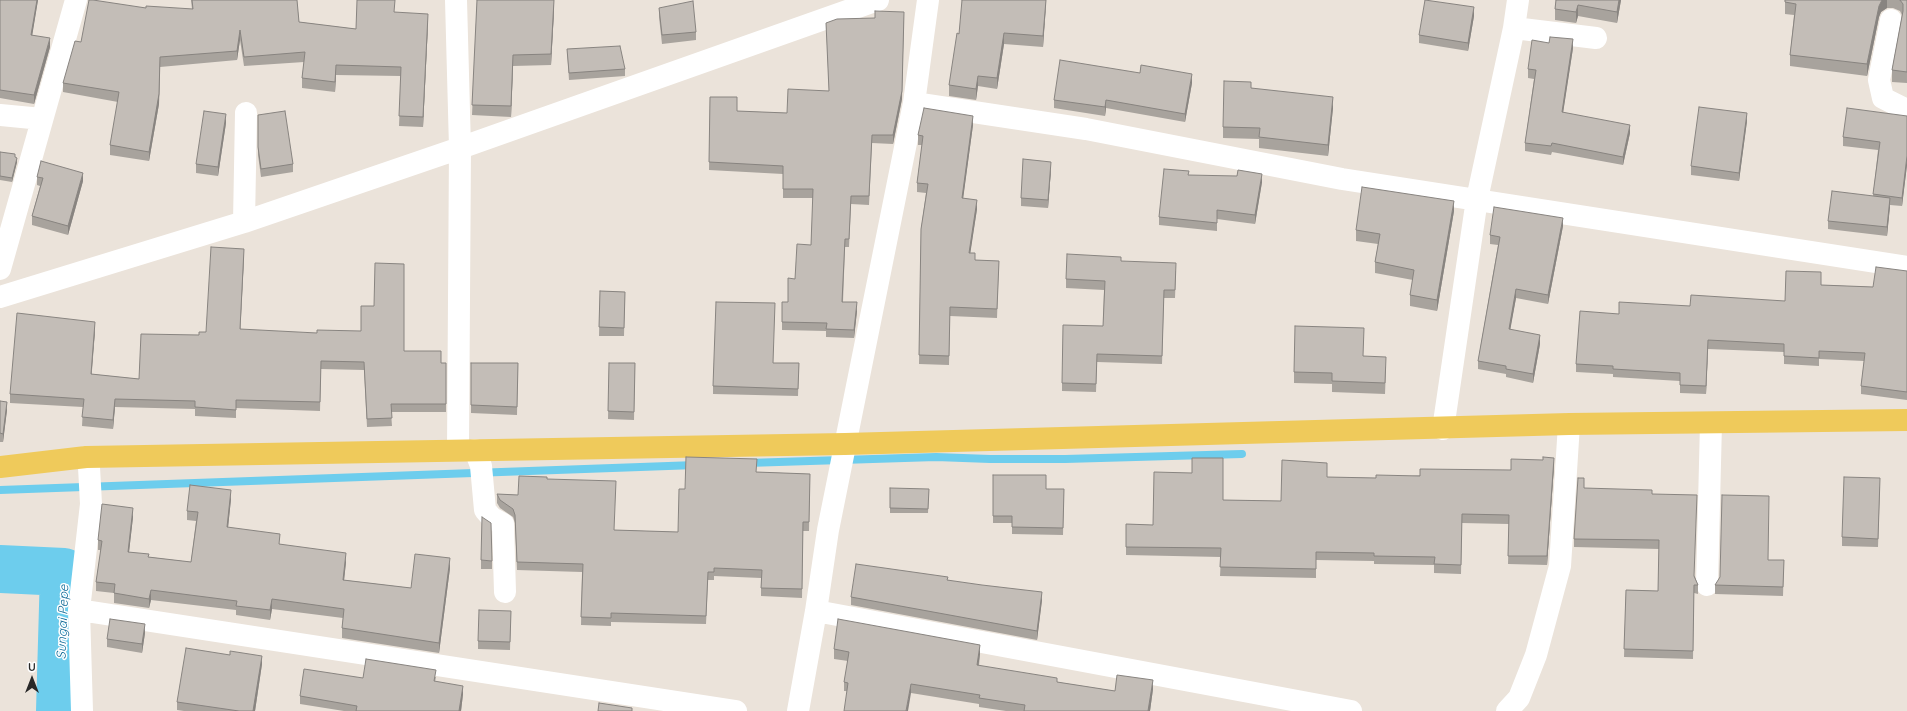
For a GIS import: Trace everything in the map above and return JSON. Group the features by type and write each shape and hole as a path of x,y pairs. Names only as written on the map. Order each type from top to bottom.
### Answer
{"main road":[{"path":"0,467 87,462 471,455 1443,429 1569,424 1907,420"}],"street":[{"path":"0,269 76,0"},
{"path":"456,0 471,455 483,491 486,510 492,518 503,524 504,592"},
{"path":"0,297 244,222 460,148 878,0"},
{"path":"798,711 816,611 828,530 914,103 928,0"},
{"path":"1443,429 1477,199 1514,28 1518,0"},
{"path":"1891,20 1879,80 1883,98 1907,110"},
{"path":"1514,28 1596,38"},
{"path":"914,103 1086,129 1342,179 1907,267"},
{"path":"244,222 246,113"},
{"path":"0,116 42,120"},
{"path":"1707,585 1711,423"},
{"path":"1507,711 1519,698 1536,654 1560,566 1569,424"},
{"path":"82,711 79,610 91,504 87,462"},
{"path":"79,610 736,711"},
{"path":"816,611 1351,711"}],"building":[{"path":"0,0 37,0 31,35 50,38 34,95 0,90"},
{"path":"89,0 146,8 146,6 193,9 192,0 297,0 299,22 356,29 357,0 395,0 394,12 428,14 423,117 399,116 401,67 336,65 335,82 302,78 305,52 244,57 240,30 237,51 160,57 159,94 149,152 110,145 119,92 63,83 75,41 81,42"},
{"path":"477,0 554,0 551,54 513,55 511,106 472,105"},
{"path":"962,0 1046,0 1043,36 1004,33 997,78 978,76 976,89 949,85 957,33 959,34"},
{"path":"1425,0 1474,7 1468,43 1419,35"},
{"path":"1556,0 1619,0 1617,12 1578,5 1576,12 1555,9"},
{"path":"1785,0 1882,0 1879,6 1867,64 1790,55 1796,4 1785,2"},
{"path":"1900,0 1907,0 1907,72 1892,70 1903,11 1903,4"},
{"path":"693,1 696,32 662,35 659,8"},
{"path":"875,11 904,12 902,91 893,135 872,135 869,196 851,196 849,239 845,239 842,302 857,302 854,330 826,329 827,323 782,322 782,302 788,302 788,278 795,279 797,244 811,245 813,189 783,189 783,166 709,162 710,97 737,97 737,111 787,113 788,89 829,91 826,23 837,19 875,18"},
{"path":"1550,37 1573,39 1562,112 1630,125 1623,157 1552,143 1551,146 1525,143 1536,70 1528,69 1532,40 1549,43"},
{"path":"620,46 625,69 569,73 567,49"},
{"path":"1060,60 1140,73 1141,65 1192,74 1185,114 1106,100 1105,107 1054,100"},
{"path":"1224,81 1251,82 1251,88 1333,97 1328,145 1259,137 1260,128 1223,127"},
{"path":"1699,107 1747,113 1739,173 1691,166"},
{"path":"924,108 973,116 962,198 977,200 969,253 975,253 975,260 999,261 997,309 950,307 949,356 919,355 921,229 928,184 917,183 923,136 918,135"},
{"path":"1847,108 1907,116 1907,156 1902,198 1873,194 1880,142 1843,137"},
{"path":"204,111 226,114 218,167 196,164"},
{"path":"285,111 293,164 261,169 258,147 258,115"},
{"path":"0,152 15,154 15,157 17,158 12,178 0,176"},
{"path":"1023,159 1051,162 1048,200 1021,198"},
{"path":"41,161 83,173 68,226 32,216 43,178 37,177"},
{"path":"1164,169 1189,171 1188,175 1237,176 1238,170 1262,174 1255,215 1217,210 1217,223 1159,217"},
{"path":"1362,187 1454,201 1437,300 1410,295 1414,270 1375,262 1380,234 1356,230"},
{"path":"1832,191 1890,198 1887,227 1828,221"},
{"path":"1494,207 1563,218 1548,295 1516,289 1509,329 1540,335 1533,374 1506,369 1506,366 1478,361 1500,237 1490,235"},
{"path":"211,247 244,249 240,329 317,333 317,330 361,331 361,306 374,306 375,263 404,264 404,351 441,351 441,363 446,363 446,404 391,404 392,418 367,419 364,362 321,361 320,402 236,400 236,410 195,407 195,401 115,399 113,420 82,417 84,399 10,394 17,313 95,322 91,374 139,379 141,334 199,335 199,332 206,332"},
{"path":"1067,254 1121,257 1121,261 1176,263 1175,290 1164,290 1162,356 1097,354 1096,384 1062,383 1063,325 1103,326 1105,281 1066,279"},
{"path":"1876,267 1907,271 1907,392 1861,386 1865,353 1819,351 1819,358 1784,356 1784,344 1708,340 1706,386 1680,385 1680,373 1613,369 1613,366 1576,364 1580,311 1619,314 1619,302 1690,306 1691,295 1785,301 1786,271 1821,272 1821,285 1873,287"},
{"path":"600,291 625,292 624,328 599,327"},
{"path":"716,302 775,303 773,363 799,363 798,389 713,386"},
{"path":"1295,326 1364,328 1363,356 1386,357 1385,383 1332,381 1332,373 1294,372"},
{"path":"471,363 518,363 517,407 471,405"},
{"path":"609,363 635,363 634,412 608,411"},
{"path":"0,401 7,402 3,434 0,433"},
{"path":"686,457 757,459 756,472 810,474 809,522 803,522 802,589 761,588 762,570 714,568 714,572 708,572 706,616 611,613 611,618 581,617 583,564 517,562 515,515 513,509 500,500 497,494 518,495 519,476 547,477 547,479 616,481 614,530 678,532 679,489 685,489"},
{"path":"1543,457 1554,458 1547,556 1508,556 1509,515 1462,514 1461,565 1434,564 1435,557 1374,556 1374,553 1316,552 1316,569 1220,567 1221,548 1126,547 1126,524 1153,525 1154,472 1192,473 1192,458 1223,458 1223,500 1281,501 1282,460 1327,463 1327,477 1376,478 1376,475 1420,476 1420,469 1511,470 1511,459 1543,460"},
{"path":"993,475 1046,475 1046,489 1064,489 1063,528 1012,527 1012,516 993,516"},
{"path":"1844,477 1880,478 1878,539 1842,537"},
{"path":"1578,478 1584,478 1584,488 1652,490 1652,494 1697,495 1694,576 1698,585 1694,585 1693,651 1624,649 1626,590 1658,591 1659,540 1574,539"},
{"path":"190,485 231,490 227,527 280,534 279,544 346,553 343,580 411,588 415,554 450,558 439,643 342,628 344,609 272,599 270,610 236,606 237,601 151,590 149,599 114,593 115,584 96,582 102,541 98,540 102,504 133,508 128,552 149,554 148,557 191,562 198,512 187,511"},
{"path":"890,488 929,489 928,509 890,508"},
{"path":"1722,495 1769,496 1768,560 1784,560 1783,587 1715,585 1720,577"},
{"path":"482,517 491,523 492,561 481,560"},
{"path":"856,564 948,577 947,580 1042,592 1037,631 851,597"},
{"path":"479,610 511,611 510,642 478,641"},
{"path":"110,619 145,624 142,644 107,639"},
{"path":"838,619 980,645 977,665 1057,678 1057,682 1115,691 1117,675 1153,680 1148,711 1024,711 1025,705 979,698 980,695 911,684 906,711 844,711 848,683 844,682 849,652 834,649"},
{"path":"186,648 230,655 230,651 262,656 253,711 239,711 177,702"},
{"path":"366,659 436,670 434,681 463,686 459,711 356,711 357,706 300,696 304,669 363,678"},
{"path":"599,703 632,708 632,711 598,711"}],"waterway":[{"path":"747,463 936,457 1065,459 1242,454"},
{"path":"0,490 696,465"},
{"name":"Sungai Pepe","path":"0,569 64,572 60,711"}]}
